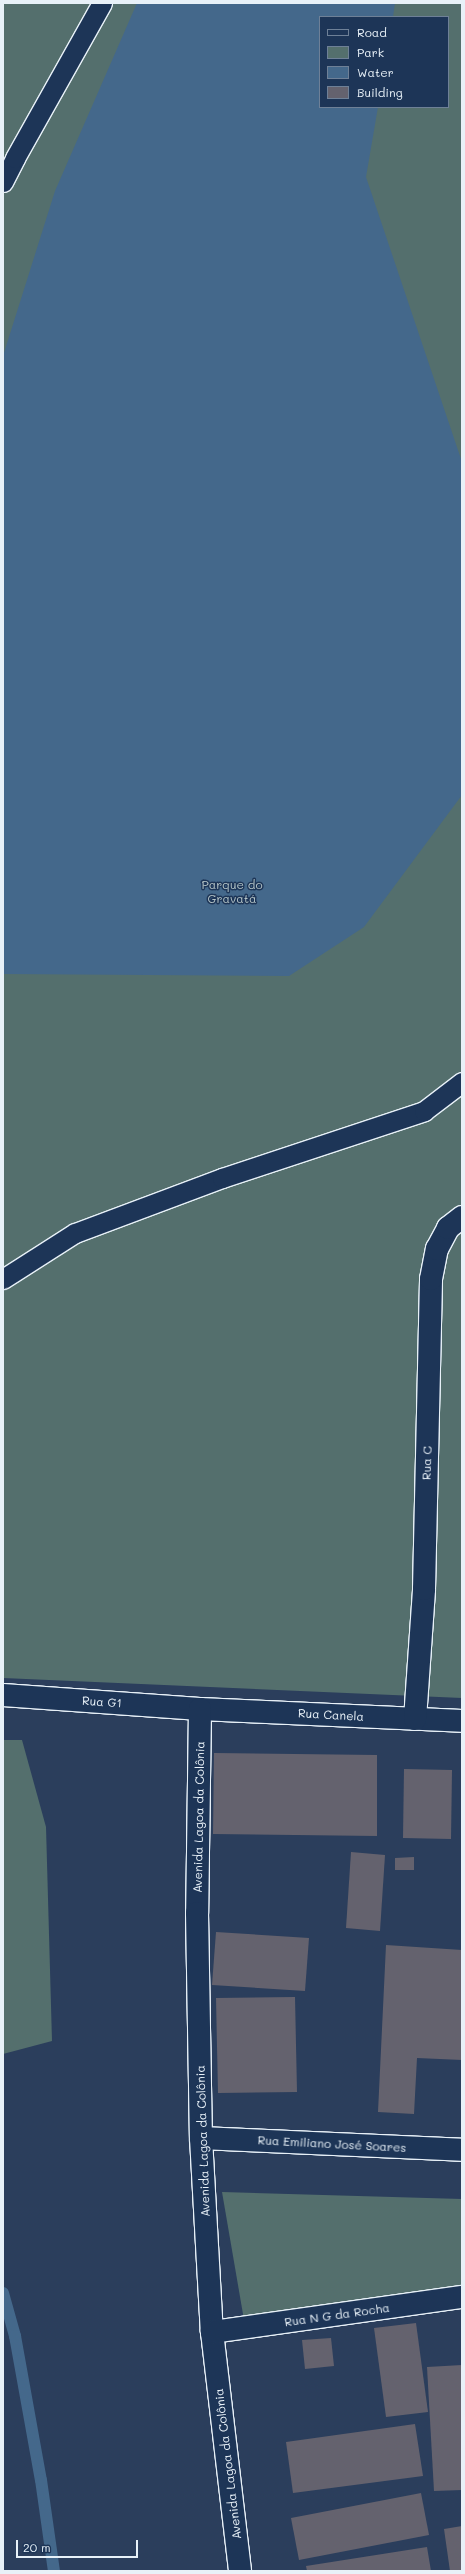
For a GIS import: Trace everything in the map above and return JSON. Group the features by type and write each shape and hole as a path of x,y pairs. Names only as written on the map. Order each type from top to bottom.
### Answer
{"street":[{"name":"Rua C","path":"415,1719 424,1589 431,1279 437,1249 448,1228 462,1217"},
{"name":"Rua G1","path":"3,1695 200,1709"},
{"name":"Rua Canela","path":"200,1709 462,1721"},
{"name":"Avenida Lagoa da Colônia","path":"200,1709 197,1913 201,2138 212,2332 240,2571"},
{"name":"Rua Emiliano José Soares","path":"201,2138 462,2150"},
{"name":"Rua N G da Rocha","path":"212,2332 462,2297"}],"lane":[{"path":"3,182 102,3"},
{"path":"3,1279 75,1233 237,1173 424,1111 462,1082"}],"green space":[{"name":"Parque do Gravatá","path":"3,3 462,3 462,1698 3,1678"},
{"path":"3,1740 22,1740 46,1827 52,2041 3,2054"},
{"path":"222,2192 462,2199 462,2288 244,2320"}],"water":[{"path":"137,3 395,3 393,16 319,16 319,108 378,108 366,177 462,462 462,795 364,927 289,976 3,974 3,356 55,191"}],"building":[{"path":"214,1753 377,1755 377,1836 213,1834"},
{"path":"404,1769 452,1770 451,1839 403,1838"},
{"path":"351,1852 385,1855 380,1931 346,1928"},
{"path":"414,1857 414,1870 395,1870 395,1858"},
{"path":"216,1932 309,1938 305,1991 212,1985"},
{"path":"386,1945 462,1950 462,2060 417,2058 414,2114 378,2112"},
{"path":"295,1997 297,2092 218,2093 216,1998"},
{"path":"416,2323 428,2412 386,2417 374,2328"},
{"path":"331,2338 334,2366 305,2369 302,2340"},
{"path":"462,2365 462,2490 434,2491 427,2367"},
{"path":"415,2424 423,2476 293,2493 286,2442"},
{"path":"421,2493 429,2535 299,2560 291,2518"},
{"path":"462,2526 462,2571 450,2571 444,2529"},
{"path":"427,2547 431,2571 307,2571 306,2566"}],"waterway":[{"path":"3,2293 15,2336 41,2480 54,2571"}]}
